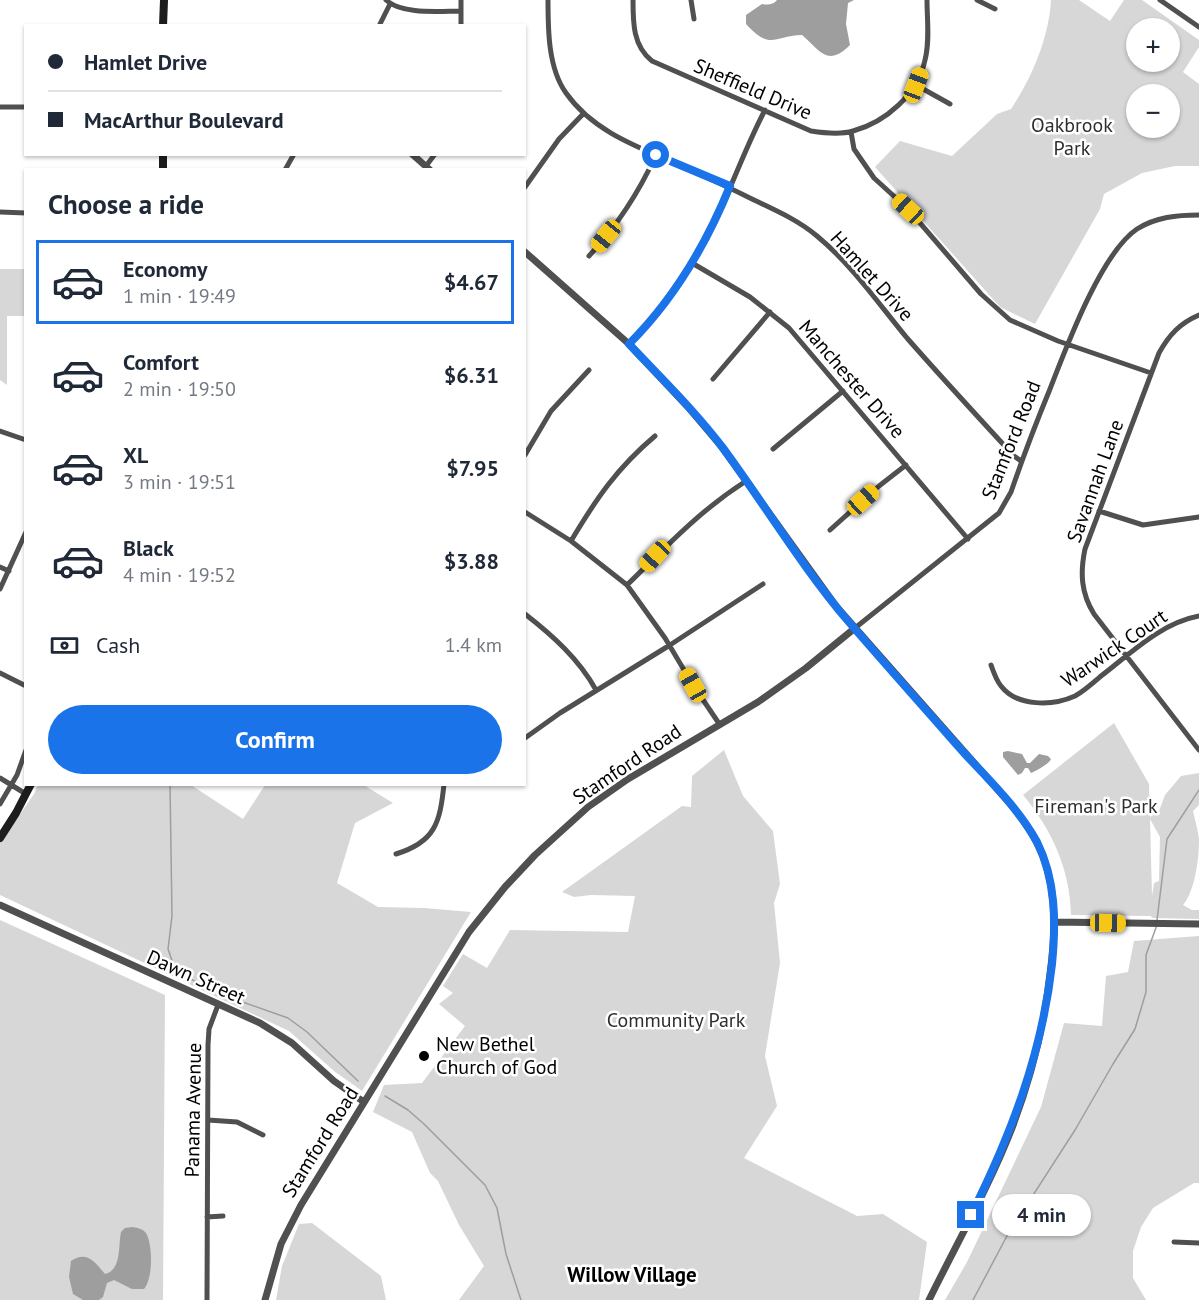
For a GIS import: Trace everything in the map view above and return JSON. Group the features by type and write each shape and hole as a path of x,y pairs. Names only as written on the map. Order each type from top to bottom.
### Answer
{"main road":[{"path":"164,0 164,24"},
{"path":"0,838 29,786"}],"street":[{"path":"461,0 461,24"},
{"name":"Hamlet Drive","path":"548,0 550,43 555,68 565,92 584,113 599,126 619,138 730,186 785,214 814,234 850,268 916,348 1014,456 1022,461"},
{"name":"Sheffield Drive","path":"633,0 637,44 644,55 652,61 811,131 825,133 851,132 872,123 892,111 916,85 926,59 927,0"},
{"path":"691,0 694,19"},
{"path":"977,0 995,9"},
{"path":"1160,0 1199,27"},
{"path":"380,24 388,2 402,9 461,11"},
{"path":"916,85 950,104"},
{"path":"0,106 24,107"},
{"path":"629,344 679,286 712,227 765,110"},
{"path":"526,185 559,139 584,113"},
{"path":"851,132 855,149 874,177 908,209 981,294 1010,320 1068,344 1151,373"},
{"path":"589,256 622,216 643,184 656,155"},
{"path":"414,156 428,168"},
{"path":"0,212 24,213"},
{"name":"Stamford Road","path":"265,1300 275,1261 288,1229 469,932 505,887 588,807 628,779 720,725 806,668 999,513 1011,492 1068,344 1088,299 1125,239 1138,229 1167,217 1199,215"},
{"path":"526,253 629,344 721,446 855,628 1013,807 1037,844 1049,875 1054,922 1052,960 1045,1012 1024,1094 1000,1155 929,1300"},
{"name":"Manchester Drive","path":"692,263 750,297 796,335 968,539"},
{"path":"713,379 770,312"},
{"name":"Savannah Lane","path":"1199,315 1181,325 1167,339 1151,373 1083,555 1081,575 1083,588 1094,614 1199,750"},
{"path":"526,453 550,411 589,370"},
{"path":"773,449 843,392"},
{"path":"0,431 24,439"},
{"path":"571,541 614,476 655,436"},
{"path":"831,530 879,486 906,465"},
{"path":"627,585 676,535 708,508 746,481"},
{"path":"1100,511 1143,525 1199,517"},
{"path":"526,513 571,541 627,585 670,645 720,725"},
{"path":"0,589 24,537"},
{"path":"0,567 9,571"},
{"path":"526,735 763,584"},
{"path":"526,615 550,633 580,666 596,690"},
{"name":"Warwick Court","path":"991,665 1002,687 1016,698 1034,702 1056,702 1081,692 1126,656 1177,622 1199,616"},
{"path":"0,673 24,685"},
{"path":"0,804 12,785 24,755"},
{"path":"0,778 26,794"},
{"path":"396,854 420,845 429,838 442,808 444,786"},
{"name":"Dawn Street","path":"0,905 260,1023 292,1043 334,1081 364,1102"},
{"path":"1054,922 1199,924"},
{"name":"Panama Avenue","path":"207,1300 209,1029 218,1005"},
{"path":"208,1120 237,1122 263,1135"},
{"path":"207,1216 223,1216"},
{"path":"1174,1242 1199,1243"}],"green space":[{"name":"Oakbrook Park","path":"1051,0 1079,0 1110,21 1124,0 1142,0 1168,18 1126,18 1126,72 1180,72 1180,27 1199,40 1199,47 1183,72 1199,84 1199,166 1175,166 1142,173 1104,194 1100,209 1035,324 1000,307 875,167 900,141 952,156 997,114 1011,109 1038,57 1047,28"},
{"path":"0,269 24,269 24,316 7,316 7,385 0,380"},
{"name":"Fireman's Park","path":"1114,723 1149,784 1150,817 1159,811 1165,795 1181,776 1199,773 1199,805 1193,811 1199,840 1197,865 1191,892 1183,905 1192,910 1199,910 1199,919 1071,915 1067,882 1058,851 1043,822 1023,795","holes":["1150,819 1160,837 1159,881 1154,883 1152,896"]},
{"name":"Community Park","path":"724,750 743,796 773,831 780,884 774,903 780,963 765,1056 777,1106 744,1158 857,1216 883,1214 927,1242 919,1300 459,1300 484,1266 459,1225 438,1181 430,1173 412,1132 373,1112 384,1085 422,1083 465,1026 439,1004 453,993 443,986 463,954 487,968 510,930 628,932 635,896 574,897 562,892 682,806 691,807 692,776"},
{"path":"38,786 193,786 243,819 264,786 365,786 393,803 355,823 337,883 378,907 471,912 362,1091 334,1071 289,1031 0,895 0,843"},
{"path":"0,920 165,995 163,1300 0,1300"},
{"path":"1199,936 1199,1183 1194,1183 1153,1208 1141,1227 1133,1251 1133,1278 1146,1300 945,1300 967,1262 1041,1107 1064,1023 1102,1026 1106,976 1128,972 1134,941"},
{"path":"312,1223 381,1276 386,1300 276,1300 282,1266 299,1224"}],"shaded area":[{"path":"777,0 854,0 848,3 846,24 850,45 842,52 829,56 819,51 802,35 772,40 761,37 746,24 746,15 762,4 774,3"},
{"path":"1003,752 1022,754 1027,763 1039,754 1051,759 1031,773 1028,768 1025,768 1018,775 1003,757"},
{"path":"133,1227 146,1233 150,1245 149,1278 144,1289 132,1289 114,1280 107,1283 103,1297 99,1300 83,1300 73,1294 69,1277 71,1261 86,1257 105,1274 110,1272 117,1263 121,1232 125,1228"}],"waterway":[{"path":"170,786 172,916 168,949 175,969 188,978 237,1000 288,1018 307,1032 358,1081"},
{"path":"1157,920 1167,839 1199,790"},
{"path":"973,1300 1008,1234 1075,1130 1135,1029 1146,992 1146,955 1157,925"},
{"path":"385,1096 408,1110 424,1124 485,1185 497,1208 506,1254 521,1300"}],"place":[{"name":"New Bethel Church of God","path":"424,1056"}],"district":[{"name":"Willow Village","path":"632,1274"}],"route":[{"path":"656,155 730,186 712,227 679,286 629,344 721,446 848,620 1013,807 1037,844 1049,875 1053,900 1054,939 1045,1012 1038,1043 1012,1128 971,1215"}]}
